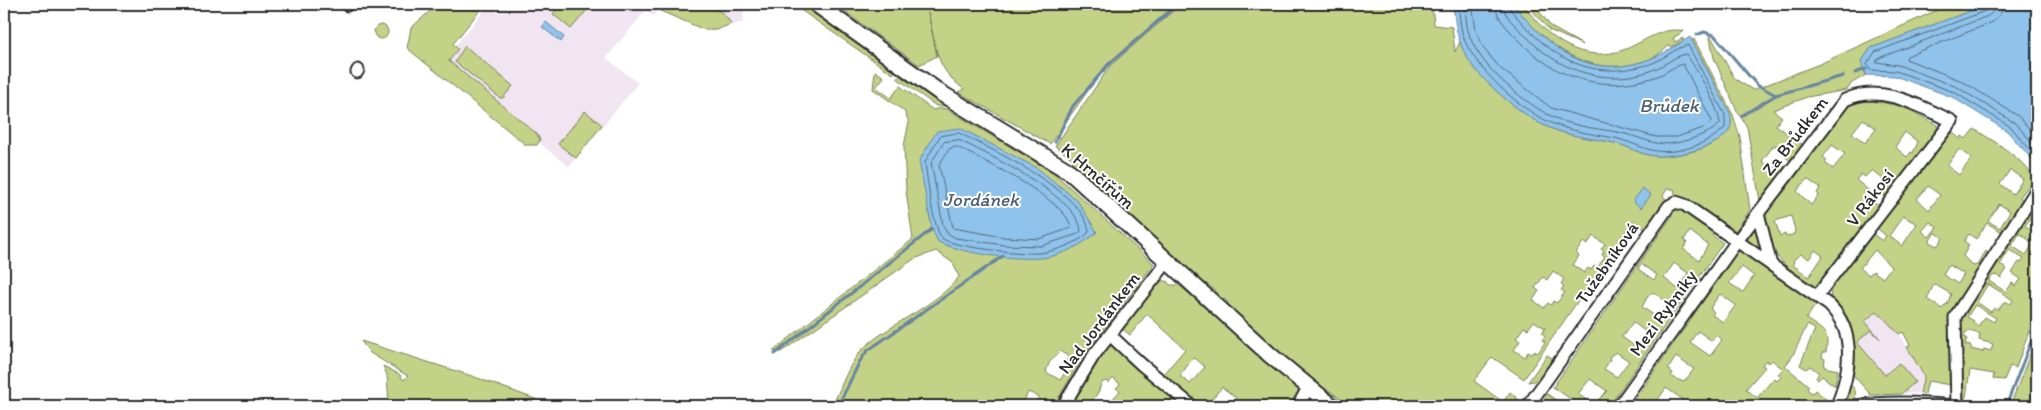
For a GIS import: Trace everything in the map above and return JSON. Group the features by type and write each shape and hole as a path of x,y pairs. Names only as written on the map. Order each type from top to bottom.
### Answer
{"street":[{"name":"K Hrnčířům","path":"816,4 939,92 1062,166 1308,388 1332,406"},
{"name":"Za Brůdkem","path":"1758,213 1845,100 1859,94 1900,98 1952,121"},
{"name":"V Rákosí","path":"1817,296 1952,121"},
{"path":"1856,406 1878,403 1955,406 1956,317 2037,189"},
{"name":"Tužebníková","path":"1528,406 1669,206 1676,202 1685,205 1737,241"},
{"name":"Mezi Rybníky","path":"1618,406 1758,213"},
{"path":"1758,213 1771,265"},
{"path":"1737,241 1817,296 1839,315 1848,339 1848,362 1844,389 1838,406"},
{"name":"Nad Jordánkem","path":"1063,406 1085,368 1167,262"},
{"path":"1110,335 1142,365 1192,406"},
{"path":"1298,406 1308,388"}],"shaded area":[{"path":"506,4 743,4 744,22 709,31 658,10 653,16 646,10 606,58 638,83 569,167 441,63 489,5 498,13"},
{"path":"1876,307 1899,334 1924,376 1920,393 1871,395 1853,375 1854,333"}],"green space":[{"path":"438,4 485,4 453,44 458,49 449,61 537,134 540,140 537,145 526,145 407,48 411,28"},
{"path":"561,4 592,4 571,29 553,14"},
{"path":"663,4 692,4 711,7 726,16 731,24 716,30 705,30 658,10"},
{"path":"792,4 805,4 894,67 895,71 893,74"},
{"path":"834,4 1176,4 1107,64 1050,144 958,92 964,89 954,81 942,65 935,46 928,13 937,56 919,65"},
{"path":"1181,4 1432,4 1434,25 1452,27 1455,52 1460,42 1484,78 1506,99 1530,117 1550,128 1568,134 1615,143 1650,155 1664,156 1700,149 1712,144 1722,138 1728,130 1731,121 1715,84 1692,40 1694,39 1733,115 1740,137 1750,210 1736,230 1733,231 1687,199 1676,197 1674,189 1667,189 1663,196 1667,200 1645,229 1633,221 1524,379 1492,357 1474,381 1503,402 1510,392 1517,398 1520,406 1350,406 1327,389 1323,392 1224,306 1228,302 1224,299 1221,303 1218,293 1207,284 1204,288 1072,164 1073,159 1055,146 1110,66","holes":["1593,236 1605,244 1601,249 1604,251 1602,255 1605,257 1597,268 1594,266 1591,270 1588,268 1584,273 1573,265 1579,256 1576,253 1583,242 1587,245","1553,271 1564,279 1561,284 1564,286 1561,290 1565,292 1557,303 1553,301 1551,305 1548,303 1544,308 1533,300 1539,291 1535,288 1543,277 1547,280","1534,321 1545,328 1542,333 1545,336 1542,340 1545,342 1538,353 1534,351 1532,354 1528,352 1525,357 1514,350 1520,341 1516,338 1524,327 1528,329"]},
{"path":"1512,4 1523,4 1543,28 1555,38 1567,46 1580,51 1595,54 1610,53 1626,49 1661,32 1676,30 1684,31 1673,38 1675,42 1683,38 1683,41 1671,47 1669,46 1653,58 1628,65 1608,66 1590,63 1572,56 1556,46 1526,20"},
{"path":"1527,4 1534,4 1551,27 1583,45 1549,30"},
{"path":"1950,4 1989,4 1871,48 1861,62 1866,75 1852,83 1847,90 1807,97 1773,110 1782,117 1776,125 1803,145 1791,161 1784,156 1786,153 1774,145 1762,161 1773,170 1780,163 1786,167 1760,201 1747,127 1737,111 1714,58 1709,33 1735,79 1753,90 1822,63"},
{"path":"378,25 384,25 388,32 384,39 378,39 374,35 374,29"},
{"path":"465,46 513,86 503,98 500,98 455,62"},
{"path":"875,71 884,77 876,87 891,98 900,86 933,110 947,109 1054,173 1154,264 1083,356 1054,406 1036,403 1039,397 1028,392 1022,406 832,406 850,366 860,352 877,337 939,296 959,277 953,263 936,251 914,259 781,352 773,351 913,239 906,191 904,146 909,122 904,111 873,89","holes":["1060,351 1069,357 1061,368 1066,371 1060,380 1046,372 1049,363"]},
{"path":"903,74 903,78 945,106 936,106 897,78"},
{"path":"1858,99 1903,106 1937,125 1938,133 1887,198 1879,191 1885,184 1885,181 1872,170 1865,177 1861,174 1856,180 1873,194 1870,199 1880,207 1819,286 1812,287 1777,256 1767,236 1765,224 1766,211 1851,101","holes":["1863,119 1876,128 1865,143 1852,133","1905,132 1918,142 1913,153 1911,152 1907,157 1895,147","1832,145 1845,154 1833,169 1825,163 1827,160 1823,157","1807,179 1820,188 1817,193 1819,195 1811,205 1797,191","1791,216 1795,230 1794,234 1786,237 1785,234 1780,236 1775,221","1815,250 1823,256 1809,277 1793,265 1794,259 1801,254 1809,259"]},
{"path":"585,111 602,125 576,158 558,144"},
{"path":"1974,129 2014,156 2035,178 2020,197 2022,200 2002,232 1987,223 1976,239 1969,234 1964,241 1969,245 1963,256 1973,266 1977,265 1986,251 1988,253 1949,317 1950,385 1928,381 1925,394 1920,393 1924,376 1907,347 1910,345 1903,332 1899,334 1877,311 1865,321 1880,339 1871,330 1857,342 1885,375 1899,363 1915,382 1901,394 1871,395 1853,375 1854,343 1850,324 1846,315 1831,299 1830,289 1873,234 1882,241 1886,236 1877,228 1952,132 1960,139 1962,136 1966,139","holes":["1959,149 1972,158 1959,175 1947,166","2010,170 2023,179 2013,194 2000,184","1928,186 1940,195 1929,210 1917,199","1999,204 2010,211 2000,228 1988,221","1903,216 1917,224 1902,246 1889,236","1930,222 1937,227 1929,237 1922,231","1935,232 1943,238 1937,246 1929,242","1875,250 1891,267 1883,278 1873,271 1869,275 1860,268","1949,265 1964,274 1958,284 1943,275","1934,284 1951,294 1942,309 1927,299"]},
{"path":"2037,206 2037,214 2034,212 2025,226 2037,234 2037,309 2016,368 2010,366 2004,380 1993,379 1994,374 1970,370 1966,397 1963,400 1961,320 2033,207 2036,208","holes":["2019,234 2023,235 2033,244 2026,255 2012,246","2009,250 2024,259 2021,263 2019,262 2012,273 2021,279 2016,286 2012,283 2006,292 1989,281 1992,276 1997,275 2001,278 2007,269 2000,265","1988,284 2013,300 2011,304 2005,301 1998,310 1994,308 1991,312 1977,302","1975,305 1996,318 1994,322 1985,317 1978,326 1973,323 1974,321 1967,317","1969,331 1980,334 1979,340 1993,344 1991,351 1984,349 1983,352 1971,349 1971,346 1965,345 1967,338 1964,337 1966,332"]},
{"path":"1679,207 1714,231 1712,235 1723,243 1609,406 1596,406 1598,400 1607,391 1590,379 1578,394 1595,406 1586,402 1581,406 1553,387 1672,216 1668,214 1671,210","holes":["1690,231 1708,245 1699,260 1683,249 1687,243 1684,240","1674,263 1688,273 1678,289 1664,278","1641,264 1657,275 1654,280 1638,269","1653,292 1668,303 1658,318 1642,307","1633,322 1647,333 1637,348 1622,337","1616,352 1629,361 1617,377 1604,369 1610,360 1609,357"]},
{"path":"1754,227 1756,228 1762,252 1746,241"},
{"path":"1739,249 1755,258 1753,261 1780,279 1782,277 1817,303 1806,319 1826,335 1826,352 1823,352 1822,358 1825,359 1824,367 1838,370 1835,386 1822,376 1818,380 1816,378 1819,373 1810,366 1806,369 1800,365 1815,329 1807,325 1792,357 1785,366 1809,386 1807,389 1812,393 1815,390 1827,400 1822,406 1769,406 1764,403 1762,406 1677,406 1682,399 1666,388 1657,401 1664,406 1630,406 1728,266 1725,263","holes":["1742,267 1754,276 1743,292 1729,283","1720,294 1736,305 1723,322 1712,315 1714,312 1710,308","1698,331 1712,341 1716,335 1722,340 1710,356 1690,342","1676,357 1694,369 1684,382 1671,377 1673,373 1668,369","1766,360 1769,363 1772,360 1783,369 1778,374 1781,377 1777,381 1774,378 1757,398 1746,389 1765,367 1762,365"]},
{"path":"1160,281 1167,281 1170,285 1179,285 1299,390 1300,394 1293,406 1230,406 1236,398 1222,387 1210,401 1217,406 1197,406 1180,389 1147,365 1118,335 1164,374 1185,349 1147,314 1130,335 1121,328","holes":["1195,358 1205,367 1190,384 1180,376 1192,359"]},
{"path":"2037,336 2037,406 2010,406"},
{"path":"361,341 472,376 554,406 387,406 389,404 387,375 383,366 399,374 404,380 408,376 370,353"},
{"path":"1112,343 1129,357 1127,361 1185,406 1106,406 1120,391 1116,388 1120,384 1113,378 1109,383 1106,381 1101,383 1099,391 1090,404 1092,406 1068,406 1070,402 1073,403 1084,384 1082,382 1093,364"},
{"path":"1547,355 1554,359 1540,380 1528,382"},
{"path":"1851,385 1855,390 1856,401 1851,402 1847,396 1848,388"},
{"path":"1547,394 1565,406 1539,406"}],"water":[{"name":"Brůdek","path":"1453,4 1513,4 1556,47 1572,57 1589,63 1608,66 1628,65 1650,59 1666,52 1690,37 1730,113 1730,128 1726,135 1708,146 1685,153 1655,156 1615,143 1568,134 1541,124 1511,104 1474,68 1464,53 1459,39"},
{"path":"1989,4 2037,4 2037,165 2007,131 1952,97 1895,76 1866,75 1861,62 1871,48"},
{"path":"546,22 564,37 561,42 542,27"},
{"name":"Jordánek","path":"960,128 1037,168 1077,200 1097,232 1071,249 1057,255 1042,258 989,255 961,250 938,242 932,229 919,161 937,131"},
{"path":"1643,188 1651,195 1641,208 1633,201"}],"waterway":[{"path":"1055,142 1073,106 1108,65 1178,4"},
{"path":"1697,35 1704,32 1714,35 1757,85 1776,95"},
{"path":"1855,73 1866,69"},
{"path":"1741,116 1776,95 1843,76"},
{"path":"775,354 932,229"},
{"path":"838,406 860,361 867,351 1003,256"},
{"path":"2006,406 2037,326"}]}
